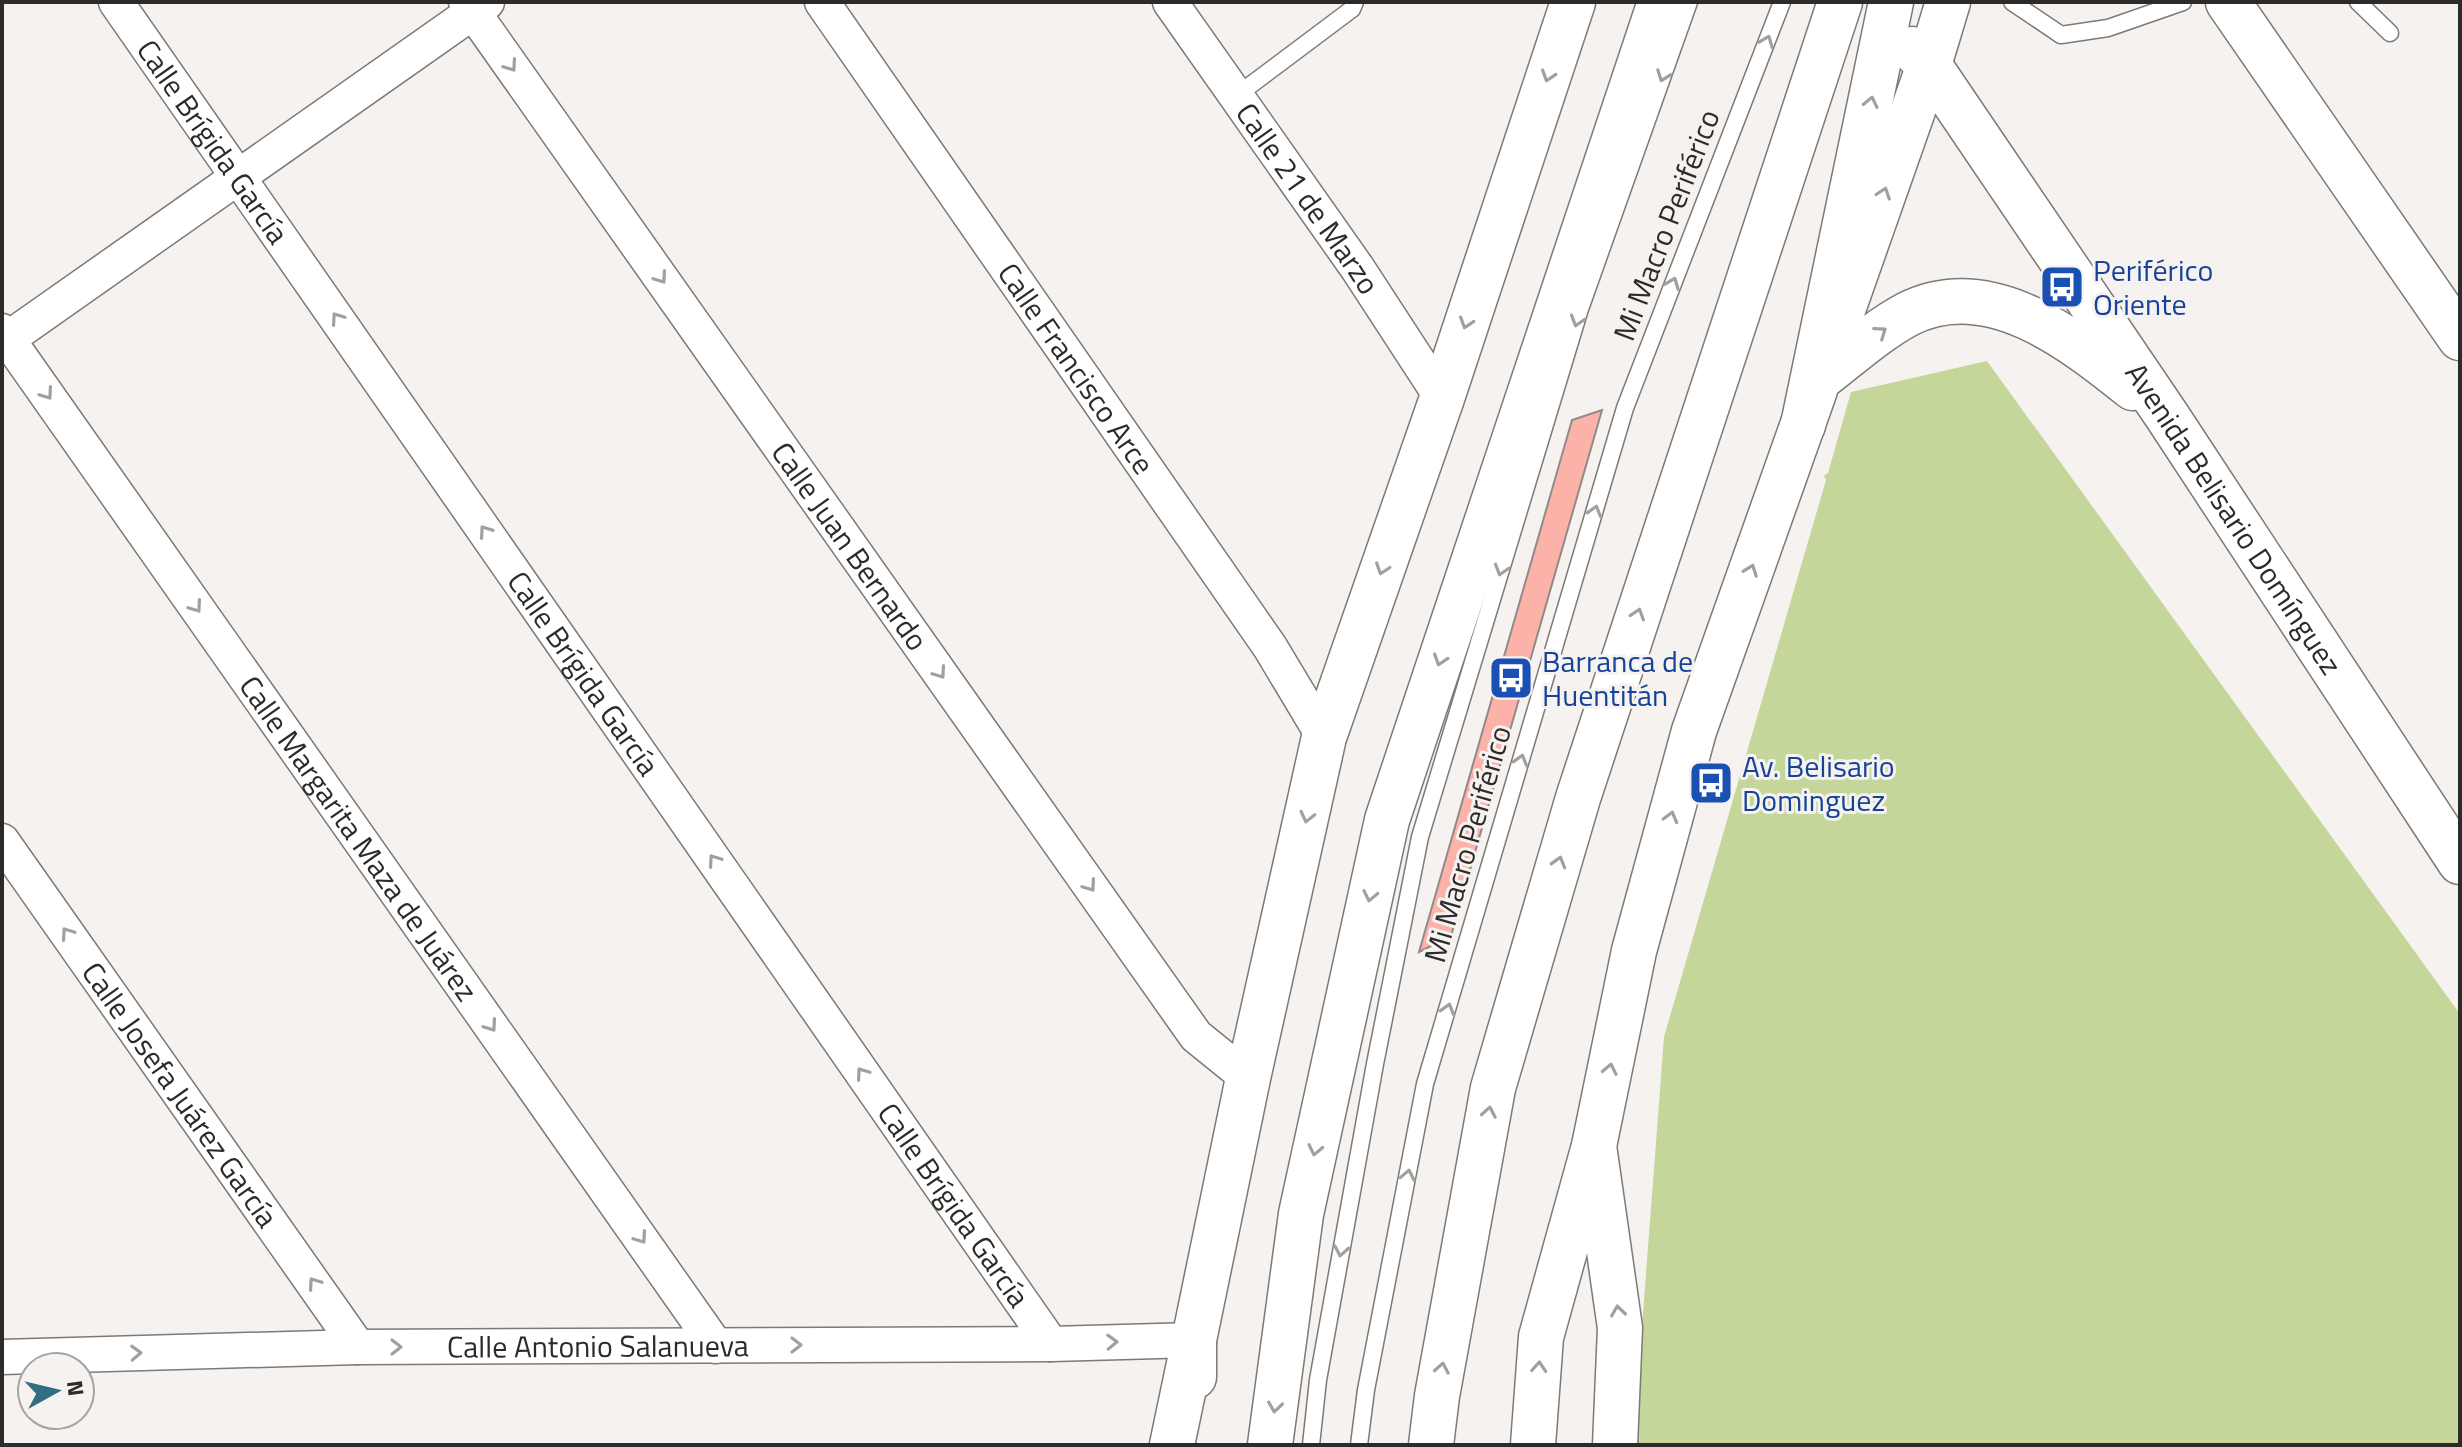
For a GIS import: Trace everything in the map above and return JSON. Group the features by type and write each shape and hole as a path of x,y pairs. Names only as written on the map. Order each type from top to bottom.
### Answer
{"main road":[{"path":"1172,1445 1248,1078 1324,737 1442,398 1573,2"},
{"path":"1270,1445 1301,1214 1387,820 1660,2"},
{"path":"1431,1445 1437,1396 1493,1088 1578,798 1840,2"},
{"path":"1533,1445 1541,1337 1594,1146 1634,951 1694,731 1929,65 1948,2"},
{"path":"2228,2 2460,338"},
{"path":"1803,425 1889,14"},
{"name":"Avenida Belisario Domínguez","path":"1889,14 1929,65 2167,416 2460,862"},
{"path":"1819,379 1908,314 1934,304 1973,303 1996,306 2034,320 2069,338 2167,416"},
{"path":"1594,1146 1620,1328 1615,1445"},
{"path":"1194,1340 1194,1445"}],"street":[{"name":"Calle Brígida García","path":"116,2 1051,1344"},
{"name":"Calle Francisco Arce","path":"822,2 1270,647 1324,737"},
{"name":"Calle 21 de Marzo","path":"1170,2 1358,269 1442,398"},
{"path":"4,338 239,177 475,5"},
{"name":"Calle Juan Bernardo","path":"475,5 1196,1036 1248,1078"},
{"name":"Calle Margarita Maza de Juárez","path":"4,338 716,1346"},
{"name":"Calle Josefa Juárez García","path":"2,841 358,1347"},
{"name":"Calle Antonio Salanueva","path":"2,1357 358,1347 1051,1344 1194,1340"}],"lane":[{"path":"1236,96 1352,9 1355,2"},
{"name":"Mi Macro Periférico","path":"1311,1445 1318,1380 1420,837 1580,309 1689,2"},
{"name":"Mi Macro Periférico","path":"1359,1445 1366,1390 1425,1084 1625,408 1782,2"},
{"path":"2012,2 2061,35 2108,28 2183,2"},
{"path":"2358,2 2390,33"}],"green space":[{"path":"1987,361 2460,1014 2460,1443 1633,1445 1664,1037 1826,480 1824,476 1828,473 1851,392"}],"building":[{"name":"Barranca de Huentitán","path":"1602,410 1451,936 1419,952 1572,420"}],"place":[{"name":"Periférico Oriente","path":"2062,287"},
{"name":"Barranca de Huentitán","path":"1511,678"},
{"name":"Av. Belisario Dominguez","path":"1711,783"}]}
